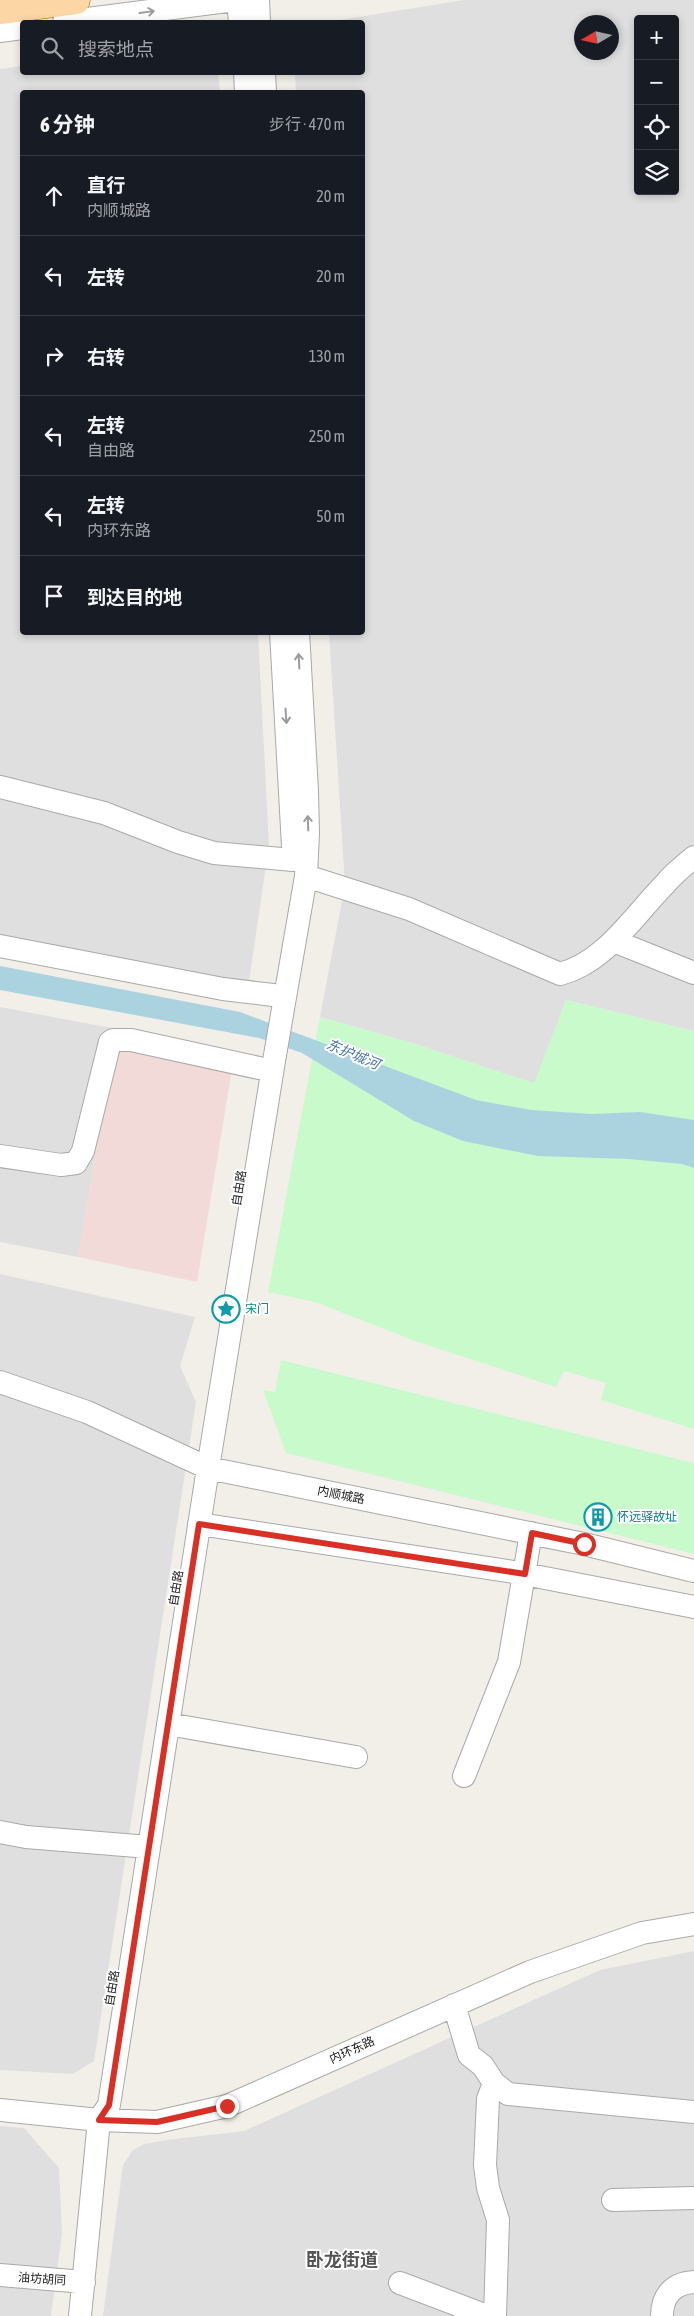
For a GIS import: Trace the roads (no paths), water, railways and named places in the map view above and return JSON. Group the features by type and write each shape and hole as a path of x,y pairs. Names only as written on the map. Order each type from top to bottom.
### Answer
{"main road":[{"path":"0,10 76,0"}],"street":[{"path":"80,20 237,0 240,20"},
{"path":"258,0 260,20"},
{"path":"0,31 20,28"},
{"path":"245,75 246,90"},
{"path":"264,75 265,90"},
{"path":"281,635 293,836 300,868"},
{"path":"298,635 307,799 300,868"},
{"path":"0,787 104,813 178,842 214,853 300,868 409,909 560,974 577,969 614,941 666,882 694,857"},
{"name":"自由路","path":"80,2316 100,2109 264,1062 300,868"},
{"path":"614,941 694,973"},
{"path":"0,946 223,989 275,1004"},
{"path":"0,1156 60,1165 76,1162 83,1150 110,1042 113,1040 131,1040 264,1062"},
{"name":"内顺城路","path":"0,1382 87,1412 202,1465 532,1533 694,1571"},
{"name":"自由路","path":"142,1846 168,1724 199,1524 202,1465"},
{"path":"199,1524 525,1574 694,1607"},
{"path":"464,1776 509,1662 532,1533"},
{"path":"168,1724 356,1757"},
{"path":"0,1832 26,1837 142,1846"},
{"name":"内环东路","path":"0,2110 156,2107 222,2092 524,1958 639,1919 694,1909"},
{"name":"内环东路","path":"0,2096 100,2109 157,2122 227,2106 530,1972 642,1933 694,1924"},
{"path":"454,2005 469,2055 483,2066 494,2083 508,2094 694,2112"},
{"path":"494,2083 488,2099 485,2165 488,2188 498,2220 494,2316"},
{"path":"613,2200 694,2198"},
{"name":"油坊胡同","path":"0,2275 84,2282"},
{"path":"662,2316 662,2303 668,2294 686,2282 694,2282"},
{"path":"400,2283 487,2316"}],"water":[{"path":"0,966 240,1012 476,1100 531,1110 592,1114 640,1112 694,1120 694,1168 682,1164 629,1159 538,1156 463,1141 414,1121 302,1053 259,1038 0,990"}],"place":[{"name":"宋门","path":"226,1309"},
{"name":"怀远驿故址","path":"598,1517"}],"district":[{"name":"卧龙街道","path":"342,2260"}],"water label":[{"name":"东护城河","path":"353,1054"}]}
